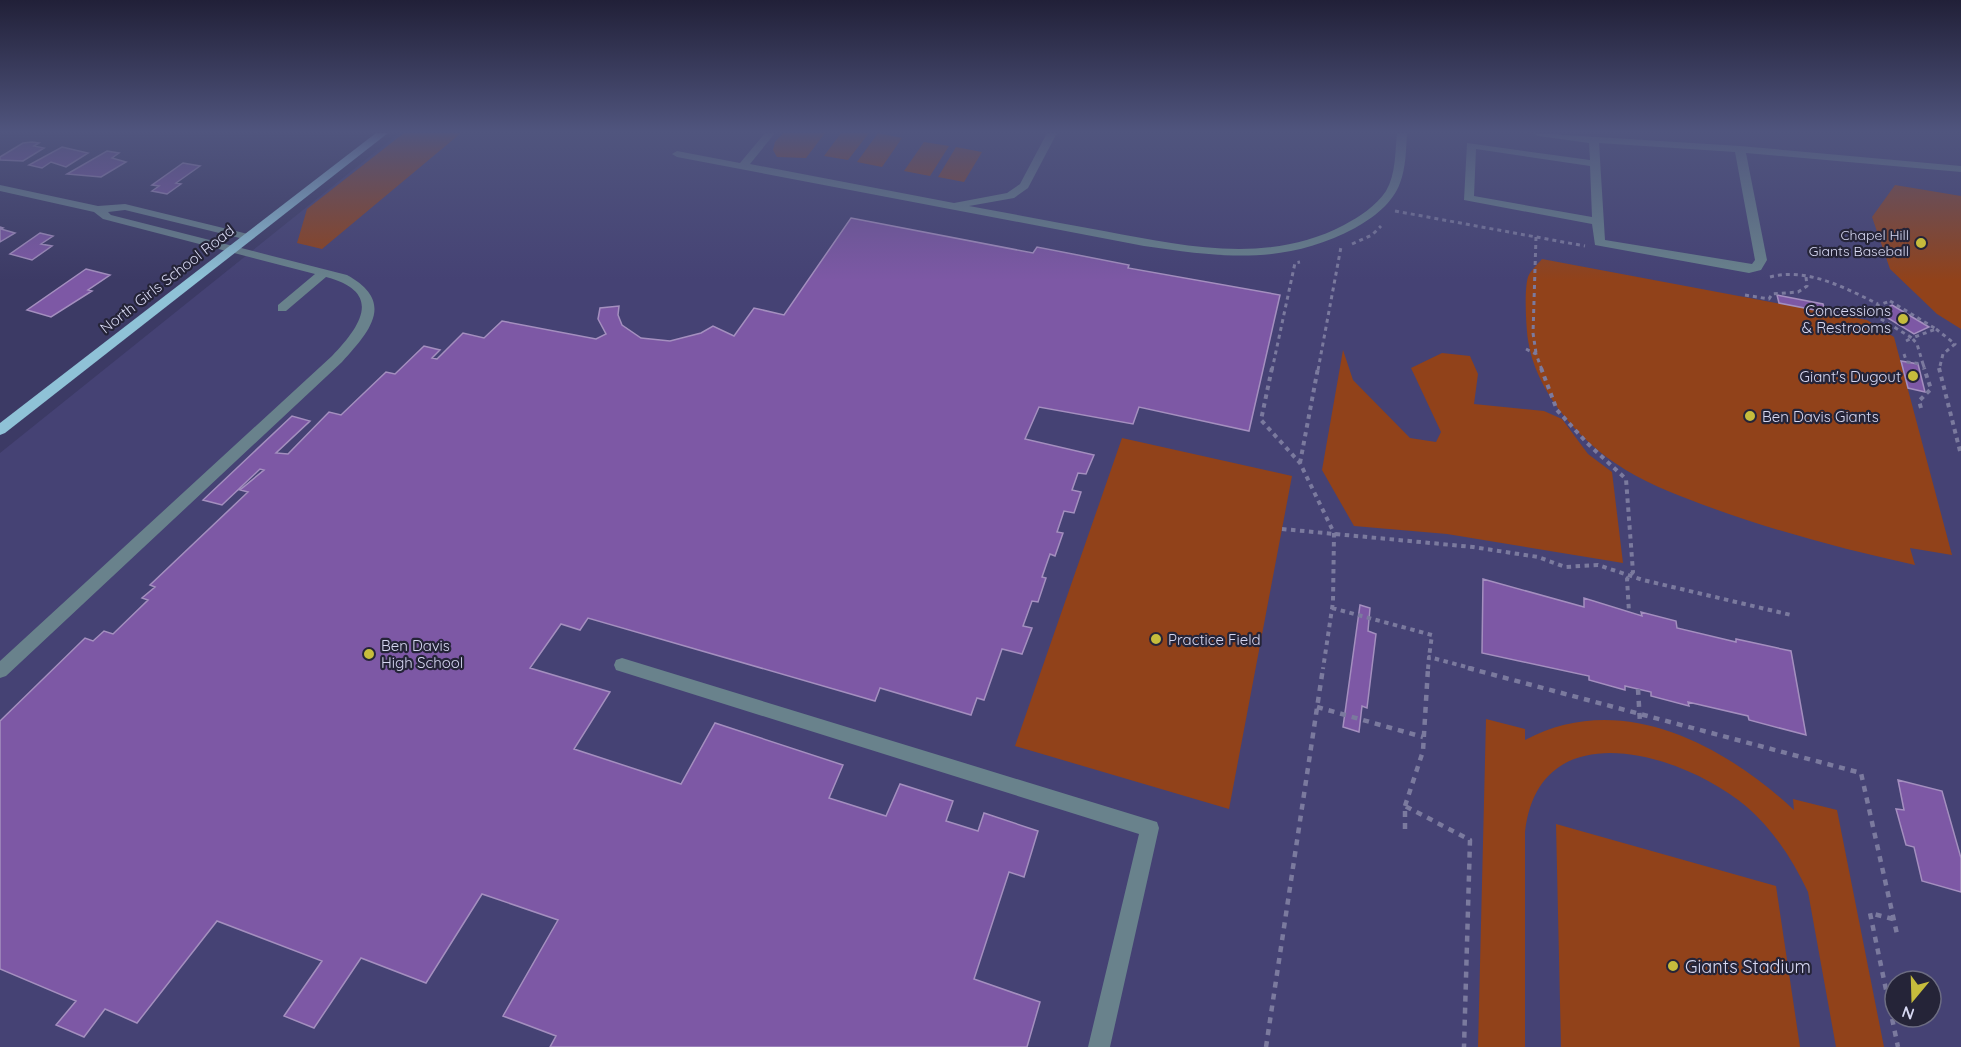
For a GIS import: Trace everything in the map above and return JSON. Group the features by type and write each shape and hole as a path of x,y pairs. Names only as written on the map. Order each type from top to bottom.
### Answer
{"main road":[{"name":"North Girls School Road","path":"0,429 320,182"}],"street":[{"path":"825,182 1203,252 1246,254 1287,251 1347,228 1375,211 1395,182"},
{"path":"947,205 1010,196 1026,182"},
{"path":"1469,182 1468,198 1598,222"},
{"path":"1596,182 1599,243 1749,269 1757,267 1761,260 1746,182"},
{"path":"0,188 98,209 125,207 248,237"},
{"path":"0,671 329,366 360,333 369,310 369,300 357,284 324,273 108,217 98,209"},
{"path":"282,308 324,273"},
{"path":"622,665 1150,828 1099,1047"}],"path":[{"path":"1536,237 1533,333 1536,354 1557,411 1626,479 1632,574 1627,579 1629,612"},
{"path":"1300,463 1341,247"},
{"path":"1266,1047 1332,608 1334,533 1300,463 1261,420 1295,263"},
{"path":"1745,294 1769,299 1772,294 1798,292 1808,286 1806,277"},
{"path":"1855,314 1890,301 1936,329 1955,344 1943,354 1938,366 1961,455"},
{"path":"1866,310 1912,338 1917,344 1931,390 1919,401 1921,408"},
{"path":"1906,341 1936,329"},
{"path":"1526,350 1536,354"},
{"path":"1904,354 1906,361 1923,364"},
{"path":"1282,529 1473,547 1538,557 1565,567 1598,565 1632,574 1643,580 1791,615"},
{"path":"1332,608 1432,635 1423,751 1405,806 1405,829"},
{"path":"1429,657 1861,773 1897,934"},
{"path":"1638,689 1640,723"},
{"path":"1317,707 1424,737"},
{"path":"1405,806 1470,840 1464,1047"},
{"path":"1893,918 1870,913 1898,1047"}],"shaded area":[{"path":"338,182 1961,182 1961,1047 0,1047 0,453"},
{"path":"342,182 402,182 322,249 297,243 307,209"},
{"name":"Chapel Hill Giants Baseball","path":"1895,185 1961,196 1961,329 1937,314 1890,269 1872,217"},
{"name":"Ben Davis Giants","path":"1542,259 1867,320 1894,337 1952,555 1910,548 1915,565 1807,538 1679,495 1646,481 1615,463 1586,439 1559,410 1539,376 1532,358 1527,326 1527,283 1530,272"},
{"path":"1343,350 1353,380 1410,438 1436,442 1441,432 1411,368 1442,353 1470,356 1478,374 1474,404 1544,411 1562,419 1588,454 1612,472 1623,563 1447,534 1354,526 1322,470"},
{"name":"Practice Field","path":"1122,438 1292,476 1229,809 1015,746"},
{"path":"1486,719 1525,729 1525,740 1561,726 1597,720 1633,722 1669,731 1703,745 1735,764 1794,810 1793,799 1837,810 1884,1047 1836,1047 1808,892 1789,857 1766,826 1747,807 1720,788 1687,771 1652,759 1617,753 1585,756 1557,769 1536,793 1525,832 1525,1047 1478,1047"},
{"name":"Giants Stadium","path":"1556,824 1776,886 1800,1047 1561,1047"}],"building":[{"path":"156,182 178,182 176,183 181,184 167,194 152,191 159,186 152,185"},
{"path":"851,218 1033,253 1037,247 1129,265 1128,268 1280,295 1249,431 1139,407 1133,424 1039,407 1025,439 1094,455 1086,474 1078,473 1072,490 1081,492 1074,513 1064,511 1057,532 1063,533 1055,556 1050,554 1042,577 1046,578 1038,602 1032,601 1023,626 1032,628 1022,654 1002,649 984,700 977,698 971,715 880,688 875,701 588,618 580,630 561,624 530,668 610,692 574,749 681,784 715,723 843,765 829,798 886,816 900,784 953,801 946,821 978,831 984,813 1038,831 1024,877 1009,872 974,979 1040,1002 1027,1047 550,1047 556,1036 503,1016 558,920 482,894 426,983 361,958 314,1028 284,1016 322,961 217,921 137,1023 105,1009 84,1037 56,1025 76,1001 0,969 0,721 85,638 93,641 104,631 113,634 148,600 142,598 155,587 150,585 248,492 240,490 264,470 260,469 222,505 203,500 292,416 310,421 276,453 288,454 329,412 341,415 386,372 395,374 424,346 440,350 432,358 437,359 463,333 484,338 502,321 596,339 606,334 598,319 600,308 619,306 618,315 622,325 641,338 670,341 701,333 713,326 734,336 754,308 784,315"},
{"path":"0,227 3,228 1,229 15,233 0,242"},
{"path":"40,233 53,236 41,244 52,246 32,260 10,254"},
{"path":"86,269 110,275 88,290 92,291 51,317 27,310"},
{"path":"1777,295 1823,304 1825,312 1779,303"},
{"name":"Concessions & Restrooms","path":"1892,305 1929,327 1914,334 1878,312"},
{"name":"Giant's Dugout","path":"1901,361 1918,364 1925,392 1908,388"},
{"path":"1483,579 1584,607 1584,598 1642,616 1641,612 1676,621 1677,628 1736,642 1736,639 1791,651 1806,735 1749,720 1748,716 1688,702 1689,706 1651,696 1651,692 1625,686 1625,690 1589,680 1589,676 1482,653"},
{"path":"1360,605 1370,608 1368,631 1376,634 1367,708 1362,706 1359,732 1343,727"},
{"path":"1898,780 1942,791 1961,858 1961,892 1922,881 1914,847 1906,845 1896,809 1904,810"}],"place":[{"name":"Chapel Hill Giants Baseball","path":"1921,243"},
{"name":"Concessions & Restrooms","path":"1903,319"},
{"name":"Giant's Dugout","path":"1913,376"},
{"name":"Ben Davis Giants","path":"1750,416"},
{"name":"Practice Field","path":"1156,639"},
{"name":"Ben Davis High School","path":"369,654"},
{"name":"Giants Stadium","path":"1673,966"}]}
